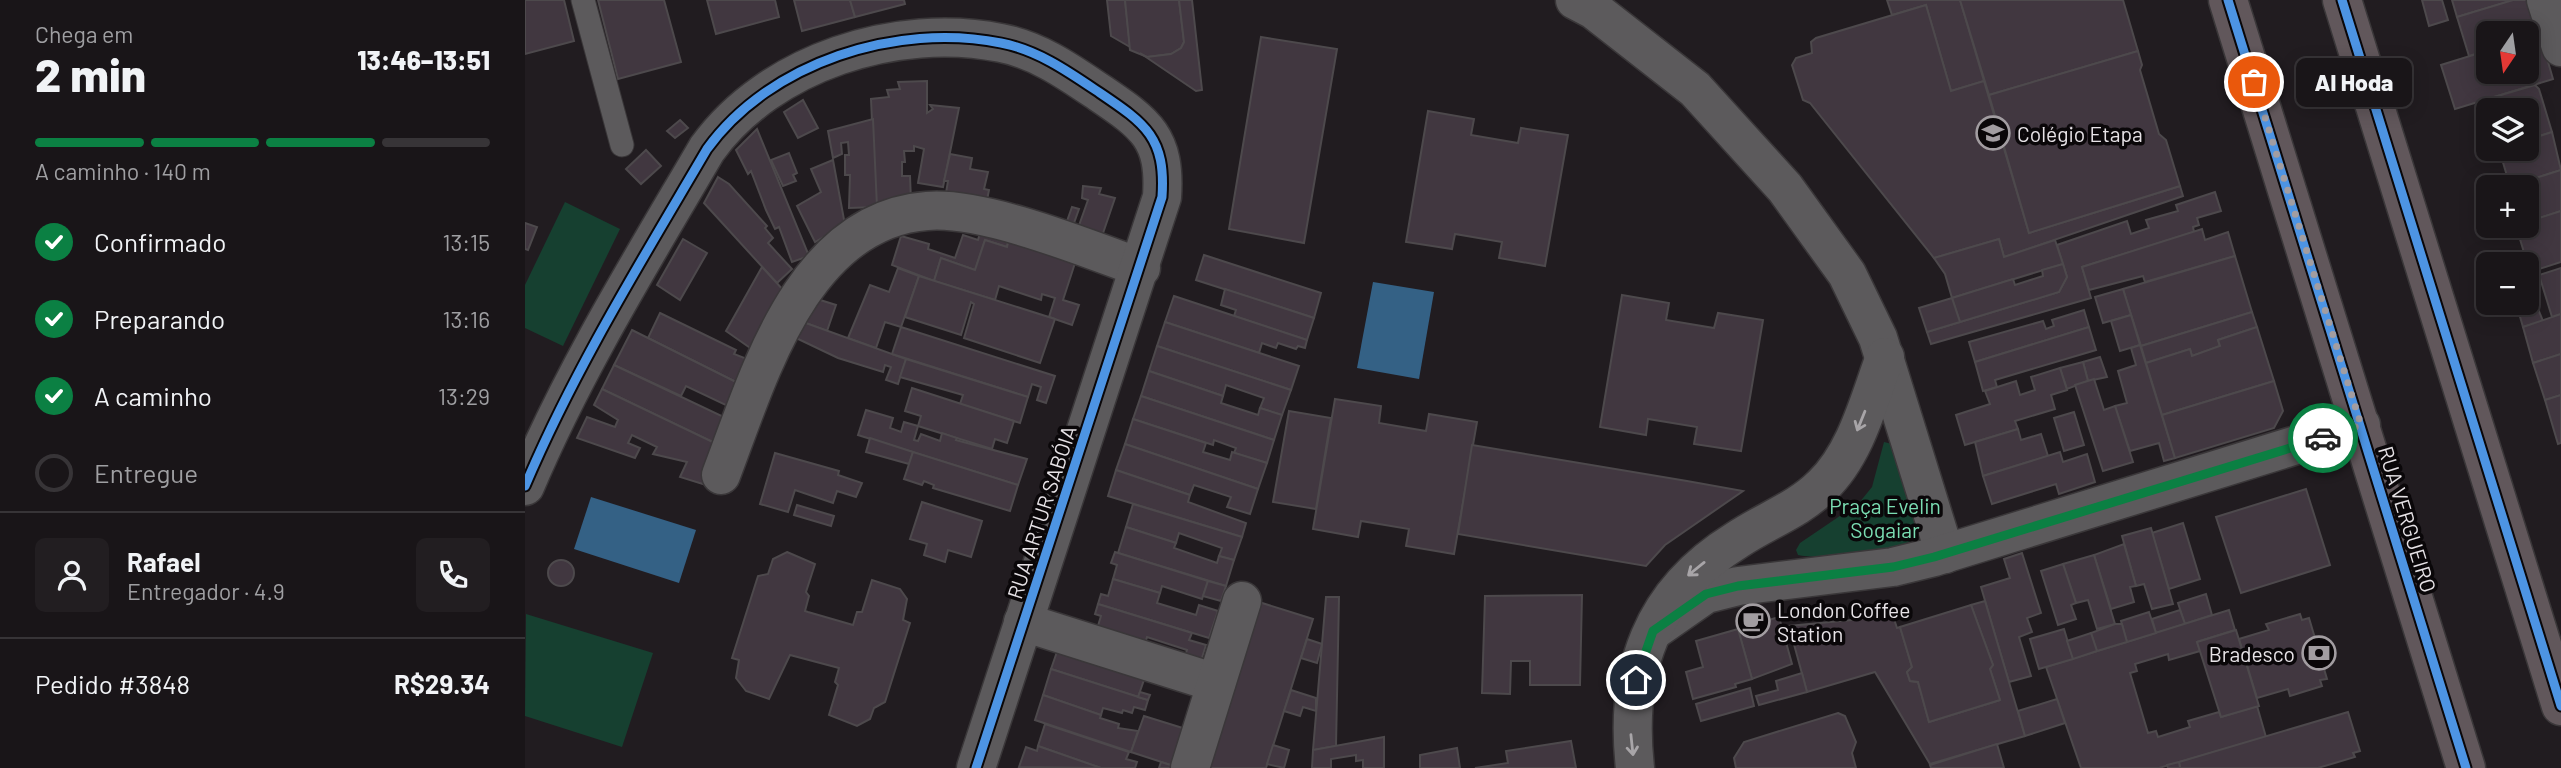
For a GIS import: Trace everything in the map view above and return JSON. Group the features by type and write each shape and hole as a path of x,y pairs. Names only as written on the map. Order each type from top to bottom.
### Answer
{"main road":[{"name":"RUA VERGUEIRO","path":"2228,0 2466,768"},
{"path":"2342,0 2561,706"}],"street":[{"path":"1575,0 1594,10 1695,89 1784,188 1847,274 1885,357 1945,554"},
{"path":"2546,0 2561,47"},
{"name":"RUA ARTUR SABÓIA","path":"525,486 551,425 584,362 720,132 771,88 839,57 911,37 950,36 1003,43 1054,62 1142,121 1160,149 1164,170 1162,197 976,768"},
{"path":"721,475 751,394 793,306 844,244 872,224 928,210 957,212 1024,228 1141,268"},
{"path":"1635,768 1632,705 1636,680 1653,631 1676,589 1691,573 1737,539 1800,505 1824,485 1856,432 1885,357"},
{"path":"1653,631 1706,594 1738,586 1893,567 1945,554 2361,425"},
{"path":"1190,768 1242,601"},
{"path":"1023,622 1216,684"}],"lane":[{"path":"583,0 622,145"}],"green space":[{"path":"565,202 620,229 563,346 525,328 525,285"},
{"name":"Praça Evelin Sogaiar","path":"1884,442 1892,444 1919,531 1914,539 1891,548 1857,554 1798,555 1796,550 1800,543 1859,503 1872,487"},
{"path":"526,614 653,653 622,747 525,716"}],"water":[{"path":"1373,282 1434,292 1419,379 1357,368"},
{"path":"591,497 696,530 679,583 574,549"}],"building":[{"path":"525,0 564,0 574,41 525,54"},
{"path":"598,0 664,0 681,62 618,79"},
{"path":"707,0 775,0 779,17 716,34"},
{"path":"794,0 850,0 855,17 802,31"},
{"path":"850,0 904,0 905,4 855,17"},
{"path":"1107,0 1125,0 1130,47 1111,36"},
{"path":"1125,0 1179,0 1184,42 1181,48 1171,54 1147,57 1130,50"},
{"path":"1179,0 1192,0 1202,90 1196,91 1140,53 1147,57 1171,54 1181,48 1184,42"},
{"path":"1887,0 1960,0 1984,81 1951,91 1926,5 1892,15"},
{"path":"1960,0 2123,0 2138,51 1989,95"},
{"path":"2422,0 2442,0 2448,20 2429,26"},
{"path":"2452,0 2511,0 2511,1 2457,17"},
{"path":"2513,0 2529,0 2536,21 2476,21 2476,54 2469,56 2457,17"},
{"path":"1926,5 1951,91 1984,81 2029,233 2180,186 2183,196 2004,257 1999,239 1934,258 1810,103 1803,100 1792,65 1796,58 1812,53 1811,42 1816,38"},
{"path":"2539,34 2553,79 2539,83"},
{"path":"1261,37 1337,49 1304,243 1229,229"},
{"path":"2138,51 2142,65 2140,70 2159,134 2166,140 2180,186 2029,233 1989,95"},
{"path":"2476,54 2476,84 2537,84 2491,98 2476,98 2476,103 2455,109 2441,65"},
{"path":"927,81 927,113 933,109 930,105 959,108 943,187 918,183 924,149 914,146 914,151 904,151 905,162 902,162 902,176 910,176 911,201 876,210 871,99 889,97 887,90 900,89 898,82"},
{"path":"2535,85 2539,89 2552,132 2539,136 2539,98 2491,98"},
{"path":"803,100 818,128 798,138 784,112"},
{"path":"1428,111 1474,119 1471,135 1518,143 1521,128 1568,135 1545,266 1499,258 1502,242 1455,234 1452,249 1406,242"},
{"path":"873,119 877,207 849,208 850,175 845,175 845,155 849,155 848,142 841,143 842,154 833,158 828,131"},
{"path":"680,120 688,128 675,138 667,131"},
{"path":"757,129 809,256 792,262 779,227 775,229 751,171 748,174 736,150"},
{"path":"2552,132 2561,170 2539,177 2507,175 2503,161 2539,161 2539,136"},
{"path":"646,150 661,166 641,184 626,169"},
{"path":"789,153 797,173 793,175 796,181 783,186 771,160"},
{"path":"950,154 972,158 970,169 988,172 984,189 989,190 986,205 946,193 948,181 944,181"},
{"path":"833,160 845,225 815,242 797,206 821,192 811,169"},
{"path":"2561,170 2561,211 2539,218 2539,177"},
{"path":"718,177 729,184 767,226 765,228 773,238 768,243 792,269 777,283 704,203"},
{"path":"1083,186 1101,188 1099,194 1115,198 1101,239 1077,231 1088,200 1082,198"},
{"path":"2215,192 2221,211 2197,218 2199,225 2193,227 2194,232 2082,267 2091,298 1931,344 1927,332 2059,292 2067,277 2057,245 2127,221 2131,234 2149,228 2146,220 2178,211 2176,205"},
{"path":"1072,207 1079,209 1074,223 1067,221"},
{"path":"2561,211 2561,262 2539,269 2539,252 2524,252 2520,238 2539,238 2539,218"},
{"path":"525,223 537,227 528,250 525,249"},
{"path":"981,229 1009,238 1007,247 985,240 975,270 941,258 934,281 892,265 901,236 929,244 928,249 955,258 963,235 978,240"},
{"path":"2202,229 2205,240 2228,232 2235,256 2145,282 2143,276 2089,290 2082,267"},
{"path":"1009,238 1076,260 1063,300 1079,305 1072,325 1049,317 1055,298 1042,294 1041,300 999,286 995,300 934,281 941,258 975,270 985,240 1007,247"},
{"path":"683,239 707,253 680,300 657,285"},
{"path":"1999,239 2004,257 2055,240 2063,264 1952,298 1945,274 1934,258"},
{"path":"1204,255 1321,293 1314,318 1196,280"},
{"path":"2235,256 2252,312 2141,346 2123,289"},
{"path":"2063,264 2067,277 2059,292 1960,322 1952,298 2013,279 2015,285 2043,276 2042,270"},
{"path":"762,267 785,292 756,352 726,331"},
{"path":"898,268 919,276 901,327 885,322 876,348 848,338 870,285 889,292"},
{"path":"2561,268 2561,314 2552,317 2539,275"},
{"path":"919,276 1055,319 1040,363 964,338 974,304 971,302 961,335 905,317"},
{"path":"1225,289 1314,318 1307,340 1234,316 1236,310 1221,305"},
{"path":"2123,289 2131,315 2103,323 2095,297"},
{"path":"1622,295 1669,303 1666,320 1714,328 1718,313 1763,320 1741,451 1694,444 1697,427 1648,419 1646,435 1600,427"},
{"path":"1174,296 1307,340 1305,348 1298,346 1296,349 1278,343 1276,348 1262,343 1259,353 1165,322"},
{"path":"1952,298 1960,322 1927,332 1919,308"},
{"path":"817,299 836,305 827,331 803,322"},
{"path":"2084,310 2089,327 1975,362 1969,342 2043,321 2046,329 2054,326 2052,320"},
{"path":"2539,311 2543,321 2523,327 2520,315 2539,315"},
{"path":"2252,312 2257,327 2218,340 2220,346 2192,356 2190,349 2146,363 2141,346"},
{"path":"660,313 736,350 734,354 752,361 742,385 648,338"},
{"path":"2561,314 2561,354 2533,363 2523,327"},
{"path":"2131,315 2140,345 2120,351 2111,321"},
{"path":"803,322 906,359 898,384 886,380 891,367 885,365 883,372 838,358 794,337"},
{"path":"1165,322 1299,366 1291,390 1157,346"},
{"path":"901,327 1055,376 1046,403 1037,400 1041,387 1032,384 1028,397 892,354"},
{"path":"2089,327 2096,350 1995,380 1997,387 1983,391 1975,362"},
{"path":"2257,327 2274,381 2162,415 2146,363 2190,349 2192,356 2220,346 2218,340"},
{"path":"632,330 742,385 732,408 686,386 681,396 614,365"},
{"path":"2140,345 2175,458 2164,461 2159,443 2130,451 2115,406 2127,403 2118,371 2136,365 2131,348"},
{"path":"1157,346 1291,390 1282,415 1260,408 1264,398 1226,385 1223,396 1149,371"},
{"path":"2561,354 2561,395 2545,400 2533,363"},
{"path":"2100,357 2107,377 2088,381 2083,362"},
{"path":"906,359 1028,397 1020,423 960,404 963,395 900,377"},
{"path":"2083,362 2088,381 2067,389 2060,368"},
{"path":"614,365 728,419 719,445 602,389"},
{"path":"2060,368 2067,390 2051,395 2055,409 2015,421 2018,429 1965,445 1956,415 1990,404 1985,391 2016,381 2020,395 2035,390 2031,377"},
{"path":"1149,371 1223,396 1221,403 1258,415 1260,408 1282,415 1274,440 1141,396"},
{"path":"2094,379 2104,410 2115,406 2133,462 2103,471 2075,385"},
{"path":"2274,381 2283,411 2274,428 2175,458 2162,415"},
{"path":"912,388 1014,421 1007,443 995,439 992,449 918,426 921,416 905,411"},
{"path":"602,389 719,445 706,485 680,477 687,462 653,454 657,447 632,435 628,443 640,448 635,458 577,438 587,417 615,427 618,420 594,405"},
{"path":"2561,395 2561,443 2558,444 2545,400"},
{"path":"1141,396 1274,440 1267,463 1234,453 1236,448 1214,440 1213,445 1133,419"},
{"path":"1335,399 1381,406 1379,423 1426,431 1429,414 1477,422 1454,554 1406,546 1409,529 1361,521 1358,537 1313,529"},
{"path":"866,410 893,418 890,428 901,432 904,422 918,426 914,440 918,441 921,434 940,441 942,433 957,438 956,440 1027,459 1018,485 858,435"},
{"path":"1289,411 1331,418 1316,509 1273,502"},
{"path":"2074,412 2084,445 2064,451 2054,418"},
{"path":"1133,419 1206,443 1203,452 1230,460 1232,452 1267,463 1258,489 1125,444"},
{"path":"2018,429 2021,440 2041,434 2048,456 1983,476 1975,442"},
{"path":"870,438 913,452 909,464 866,452"},
{"path":"1125,444 1258,489 1250,514 1227,507 1231,497 1194,485 1190,495 1116,470"},
{"path":"1472,445 1743,491 1665,545 1646,566 1458,534"},
{"path":"913,452 1018,485 1010,511 933,488 934,485 924,481 922,485 904,479"},
{"path":"2060,452 2063,462 2087,454 2095,482 2059,494 2056,484 1992,504 1983,476"},
{"path":"775,453 839,471 838,475 862,483 856,497 837,491 833,503 795,490 788,512 760,504"},
{"path":"1116,470 1190,495 1188,502 1246,523 1242,537 1108,496"},
{"path":"2306,489 2330,565 2241,593 2216,517"},
{"path":"922,502 982,521 971,557 948,550 945,562 924,555 927,544 910,539"},
{"path":"1133,504 1242,537 1234,560 1219,556 1222,548 1179,533 1176,543 1126,527"},
{"path":"797,505 834,516 831,526 794,515"},
{"path":"2183,523 2200,579 2169,589 2152,533"},
{"path":"1126,527 1176,543 1174,548 1217,563 1219,556 1234,560 1226,586 1118,553"},
{"path":"2151,528 2173,604 2152,609 2144,584 2136,586 2122,536"},
{"path":"2124,544 2136,586 2130,587 2134,602 2111,609 2094,555"},
{"path":"787,552 815,564 806,592 809,596 805,611 853,625 857,612 862,612 872,580 900,589 907,599 903,620 910,623 885,702 874,708 870,719 857,726 829,715 838,685 835,682 839,668 790,655 769,699 746,691 736,678 739,660 732,658 758,576 768,574 773,559"},
{"path":"1115,552 1208,581 1202,599 1162,586 1160,593 1113,579 1117,565 1111,563"},
{"path":"2022,553 2041,613 2027,618 2032,632 2019,637 2031,676 2009,682 1981,587 2010,578 2004,559"},
{"path":"2094,555 2115,624 2097,629 2088,600 2076,603 2063,564"},
{"path":"561,560 570,564 574,573 570,582 561,586 552,582 548,573 552,564"},
{"path":"2063,564 2076,603 2071,605 2076,619 2058,625 2041,571"},
{"path":"1113,579 1160,593 1157,603 1196,615 1199,605 1218,611 1209,638 1098,604 1101,594 1108,596"},
{"path":"1208,581 1226,586 1221,601 1203,596"},
{"path":"2206,594 2212,615 2185,624 2178,603"},
{"path":"1582,595 1580,685 1530,685 1530,661 1511,661 1510,694 1482,693 1485,596"},
{"path":"1326,597 1339,597 1336,746 1313,750"},
{"path":"1985,601 2025,736 1930,764 1875,672 1807,692 1789,626 1893,616 1897,628 1900,627 1912,667 1907,672 1910,681 1918,682 1929,722 2000,700 1990,669 1993,665 1971,605"},
{"path":"1259,602 1313,619 1266,768 1207,767"},
{"path":"1098,604 1192,633 1189,640 1206,645 1200,664 1184,659 1187,650 1147,637 1144,647 1096,632 1101,616 1095,614"},
{"path":"1971,605 1993,665 1990,669 2000,700 1929,722 1918,682 1910,681 1907,672 1912,667 1900,627"},
{"path":"2180,610 2185,624 2156,633 2152,619"},
{"path":"2229,610 2235,630 2197,642 2200,651 2169,660 2168,654 2135,664 2137,671 2130,673 2148,733 2156,731 2158,737 2190,727 2188,721 2219,712 2221,717 2257,706 2266,737 2159,768 2081,768 2046,667"},
{"path":"2149,612 2156,633 2127,642 2121,621"},
{"path":"2300,614 2302,620 2309,618 2327,679 2320,680 2322,686 2290,696 2288,689 2257,698 2239,639 2269,630 2266,624"},
{"path":"1779,617 1792,664 1752,679 1738,629"},
{"path":"2122,624 2127,642 2097,651 2091,633"},
{"path":"1738,629 1752,679 1735,684 1736,687 1693,699 1686,672 1703,667 1696,641"},
{"path":"2064,629 2073,659 2039,669 2030,639"},
{"path":"2236,630 2259,706 2221,717 2197,642"},
{"path":"2091,633 2097,651 2073,659 2067,641"},
{"path":"1307,639 1322,644 1317,663 1301,658"},
{"path":"1060,643 1145,677 1138,697 1051,669"},
{"path":"1051,669 1148,700 1145,710 1134,707 1132,713 1123,710 1122,713 1103,708 1101,715 1043,695"},
{"path":"1802,673 1807,692 1759,705 1756,696 1778,690 1776,681"},
{"path":"1750,688 1754,706 1701,721 1696,704"},
{"path":"1291,690 1316,698 1316,711 1303,707 1300,716 1284,711"},
{"path":"1140,692 1150,695 1148,700 1138,697"},
{"path":"1043,695 1101,715 1100,718 1119,724 1118,728 1138,731 1131,752 1035,720"},
{"path":"2057,699 2065,723 2025,736 2018,711"},
{"path":"2348,712 2360,751 2353,753 2355,757 2318,768 2180,768 2179,762"},
{"path":"1838,713 1845,716 1856,742 1852,753 1856,768 1736,768 1734,758 1744,742"},
{"path":"1144,716 1189,730 1177,767 1131,752"},
{"path":"1045,724 1129,752 1126,759 1137,762 1135,768 1101,768 1038,746"},
{"path":"1384,737 1384,768 1363,768 1363,760 1356,761 1356,755 1331,759 1331,768 1312,768 1313,750"},
{"path":"1571,741 1576,768 1475,768 1508,763 1506,751"},
{"path":"1997,744 2004,768 1931,768 1930,765"},
{"path":"1273,745 1289,750 1284,768 1267,764"},
{"path":"1038,746 1101,768 1019,767 1026,747 1037,751"},
{"path":"1457,748 1460,768 1420,768 1420,755"},
{"path":"1161,762 1180,768 1159,768"},
{"path":"2179,762 2180,768 2168,768 2167,765"}],"cycle path":[{"path":"2228,0 2466,768"},
{"path":"2342,0 2561,706"},
{"path":"525,486 587,357 707,149 733,119 765,93 800,72 839,56 879,44 920,38 961,38 1015,46 1065,70 1130,114 1150,134 1160,160 1162,197 976,768"}],"way so far":[{"path":"2254,82 2361,425 2323,438"}],"place":[{"name":"Al Hoda","path":"2254,82"},
{"name":"Colégio Etapa","path":"1993,133"},
{"name":"London Coffee Station","path":"1753,621"},
{"name":"Bradesco","path":"2319,653"}],"route":[{"path":"1636,680 1653,631 1706,594 1738,586 1893,567 1934,557 2323,438"}]}
